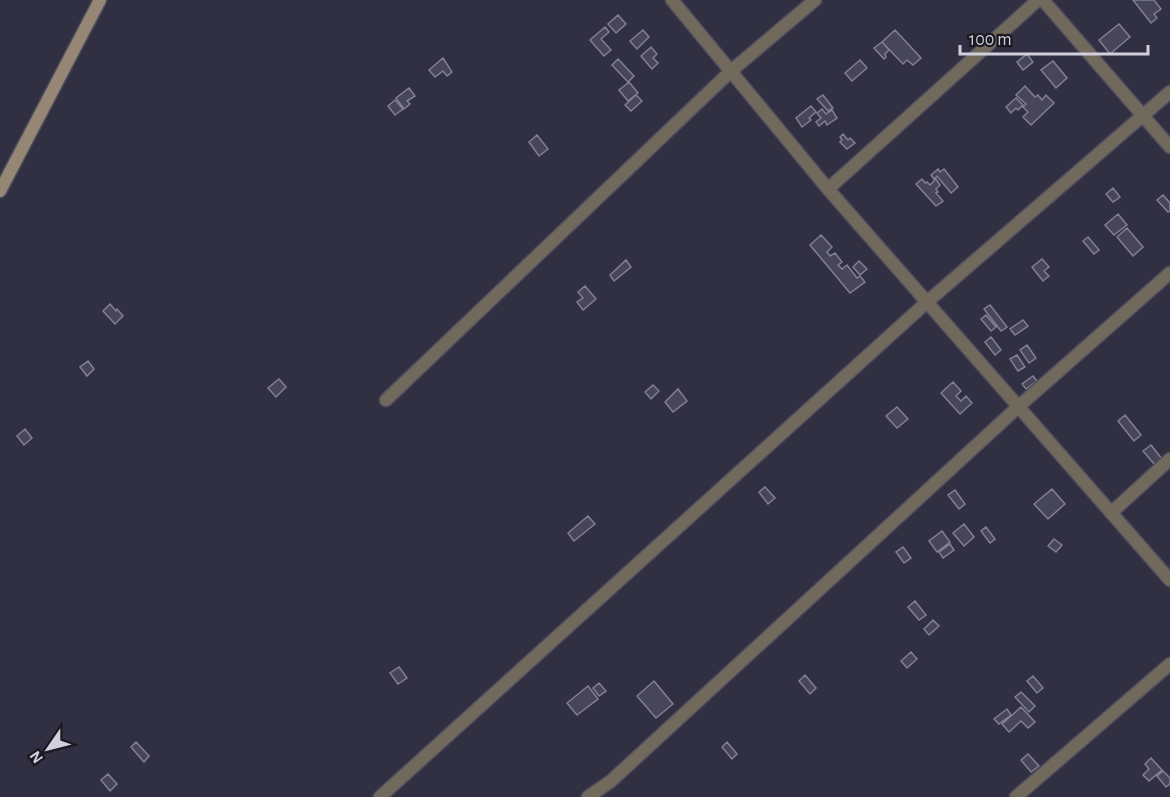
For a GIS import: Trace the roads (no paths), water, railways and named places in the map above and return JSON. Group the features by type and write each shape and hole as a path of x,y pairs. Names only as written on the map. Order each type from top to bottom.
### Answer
{"main road":[{"path":"0,191 100,0"}],"street":[{"path":"672,0 828,189 1170,580"},
{"path":"386,400 731,71 815,0"},
{"path":"828,189 1038,0"},
{"path":"1043,0 1170,147"},
{"path":"380,797 927,302 1170,92"},
{"path":"588,797 612,781 1018,407 1170,273"},
{"path":"1111,513 1170,459"},
{"path":"1016,797 1170,664"}]}
